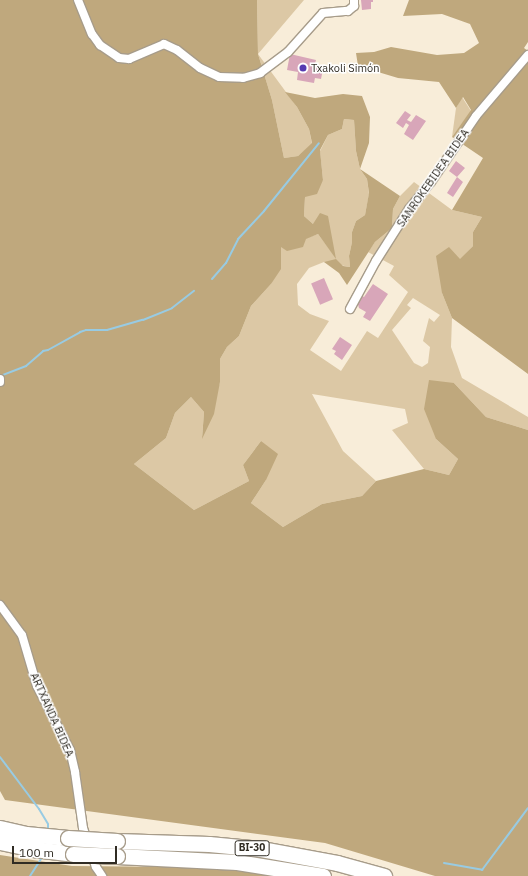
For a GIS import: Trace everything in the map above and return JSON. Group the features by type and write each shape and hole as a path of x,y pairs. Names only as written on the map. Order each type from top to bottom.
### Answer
{"highway":[{"name":"BI-30","path":"0,828 33,835 117,841 209,844 261,849 337,863 384,876"},
{"name":"BI-30","path":"0,842 34,850 237,862 323,876"}],"street":[{"path":"78,0 92,34 100,45 119,58 129,59 164,44 177,50 200,68 219,77 243,78 260,73 288,52 323,13 348,11 354,6 354,0"},
{"name":"SANROKEBIDEA BIDEA","path":"350,309 376,261 405,215 476,116 528,55"},
{"name":"ARTXANDA BIDEA","path":"0,605 22,634 37,686 70,750 75,772 83,828 96,867 102,876"}],"shaded area":[{"path":"0,0 257,0 258,54 272,100 284,158 298,156 312,143 309,129 297,107 285,92 315,98 343,94 362,96 370,117 369,143 360,169 356,151 354,120 344,119 342,129 328,135 320,150 323,180 317,194 305,197 304,216 313,224 320,213 328,216 336,259 318,234 306,239 303,247 287,251 281,247 281,269 271,284 251,306 239,336 227,347 220,359 220,382 214,414 202,439 204,412 191,397 175,413 166,438 134,464 194,510 249,481 243,465 261,441 278,454 266,480 251,503 283,527 322,504 362,496 376,481 424,469 449,475 458,459 436,439 424,409 429,380 454,383 486,417 528,430 528,876 435,876 325,843 5,800 0,791"},
{"path":"257,0 304,0 258,54"},
{"path":"409,0 528,0 528,42 524,48 528,51 528,374 452,318 442,293 436,256 449,247 460,259 473,246 473,232 482,217 452,210 483,158 452,137 471,110 463,97 456,108 439,82 398,78 358,66 356,53 374,52 391,47 437,55 464,53 479,43 470,24 442,14 403,16"},
{"path":"258,54 297,107 309,129 312,144 298,156 284,158 272,100"},
{"path":"462,97 471,111 452,137 456,108"},
{"path":"344,119 354,120 356,151 360,169 367,179 369,194 365,215 356,221 352,232 352,242 349,256 350,267 324,262 309,268 297,284 298,305 310,314 329,321 310,350 341,371 367,331 378,338 408,292 389,275 394,266 368,252 375,242 392,228 393,209 400,196 414,182 452,210 482,217 473,232 473,246 460,260 442,293 452,318 451,347 462,378 528,417 528,430 486,417 454,383 436,439 458,459 449,475 424,469 392,430 408,423 405,409 312,394 343,451 376,481 362,496 322,504 283,527 251,503 266,480 261,441 243,465 249,481 194,510 134,464 166,438 175,413 191,397 204,412 202,438 220,382 220,359 227,347 239,336 251,306 271,284 281,247 318,234 336,258 313,224 304,216 305,196 323,180 320,151 328,135 342,129","holes":["413,298 440,315 434,322 429,318 423,341 430,347 428,363 422,367 414,363 392,330 411,308 407,305"]},
{"path":"360,169 400,196 393,209 392,228 375,242 347,285 339,273 324,262 336,259 343,266 350,267 349,256 352,242 352,232 356,221 365,215 369,193 367,179"},
{"path":"0,855 72,866 181,867 237,871 275,876 0,876"}],"building":[{"path":"361,0 373,0 373,2 371,2 371,9 362,10"},
{"name":"Txakoli Simón","path":"290,54 316,60 314,67 323,69 321,79 315,78 314,83 297,80 298,72 287,70"},
{"path":"405,111 411,115 407,120 411,122 416,115 426,121 413,140 404,134 409,125 406,123 403,128 396,123"},
{"path":"456,161 465,168 457,177 449,171"},
{"path":"457,177 463,182 453,197 447,193"},
{"path":"324,278 333,299 320,305 311,283"},
{"path":"373,284 388,294 370,321 363,317 366,312 359,308 357,301 361,295 364,297"},
{"path":"340,337 352,345 342,360 334,354 336,351 332,349"}],"waterway":[{"path":"212,279 226,263 238,239 264,211 319,143"},
{"path":"0,376 26,366 43,351 48,350 80,332 86,330 107,330 143,320 172,308 194,291"},
{"path":"0,757 39,809 48,824 48,831"},
{"path":"444,863 482,870 528,808"},
{"path":"30,876 43,856"}],"place":[{"name":"Txakoli Simón","path":"303,68"}]}
